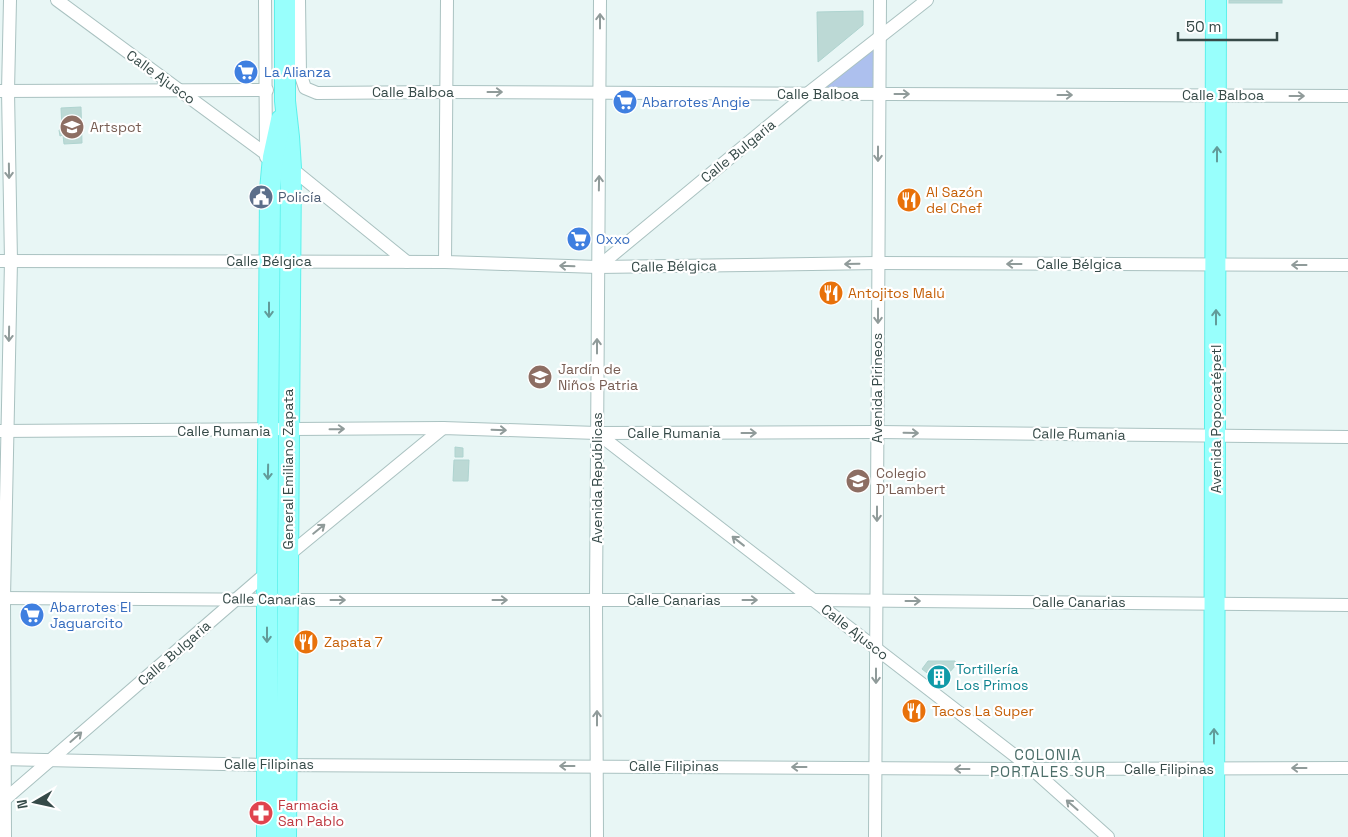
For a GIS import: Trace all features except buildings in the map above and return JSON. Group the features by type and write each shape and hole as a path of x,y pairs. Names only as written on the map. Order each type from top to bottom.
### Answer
{"main road":[{"name":"Avenida Popocatépetl","path":"1214,837 1216,0"},
{"name":"General Emiliano Zapata","path":"267,837 276,764 287,600 288,556 278,430 269,261 270,190 273,157 285,101 290,2"},
{"name":"General Emiliano Zapata","path":"285,101 290,137 291,168 290,261 267,573 267,600 276,764 286,837"}],"street":[{"path":"5,837 3,802 2,598 6,261 4,91 10,0"},
{"name":"Calle Ajusco","path":"57,0 266,154"},
{"name":"General Emiliano Zapata","path":"265,0 266,154 270,190"},
{"path":"445,262 447,0"},
{"name":"Avenida Repúblicas","path":"597,837 596,601 600,0"},
{"name":"Avenida Pirineos","path":"875,837 880,0"},
{"name":"Calle Bulgaria","path":"598,267 807,94 927,0"},
{"name":"General Emiliano Zapata","path":"290,2 300,73"},
{"name":"Calle Balboa","path":"300,73 305,88 317,93 1348,96"},
{"path":"4,91 266,90"},
{"path":"291,168 408,262"},
{"name":"Calle Bélgica","path":"6,261 445,262 598,267 878,263 1348,265"},
{"name":"Calle Bulgaria","path":"3,802 267,573 443,428"},
{"name":"Calle Rumania","path":"3,431 443,428 597,433 877,432 1348,437"},
{"name":"Calle Ajusco","path":"597,433 1032,769 1108,837"},
{"name":"Calle Canarias","path":"2,598 596,601 876,600 1348,605"},
{"name":"Calle Filipinas","path":"3,759 276,764 1032,769 1348,768"}],"shaded area":[{"path":"879,38 877,94 807,94"}],"place":[{"name":"La Alianza","path":"246,72"},
{"name":"Abarrotes Angie","path":"625,102"},
{"name":"Artspot","path":"72,127"},
{"name":"Policía","path":"261,197"},
{"name":"Al Sazón del Chef","path":"909,200"},
{"name":"Oxxo","path":"579,239"},
{"name":"Antojitos Malú","path":"831,293"},
{"name":"Jardín de Niños Patria","path":"540,377"},
{"name":"Colegio D'Lambert","path":"858,481"},
{"name":"Abarrotes El Jaguarcito","path":"32,615"},
{"name":"Zapata 7","path":"306,642"},
{"name":"Tortillería Los Primos","path":"939,677"},
{"name":"Tacos La Super","path":"914,711"},
{"name":"Farmacia San Pablo","path":"261,813"}],"district":[{"name":"COLONIA PORTALES SUR","path":"1048,764"}]}
